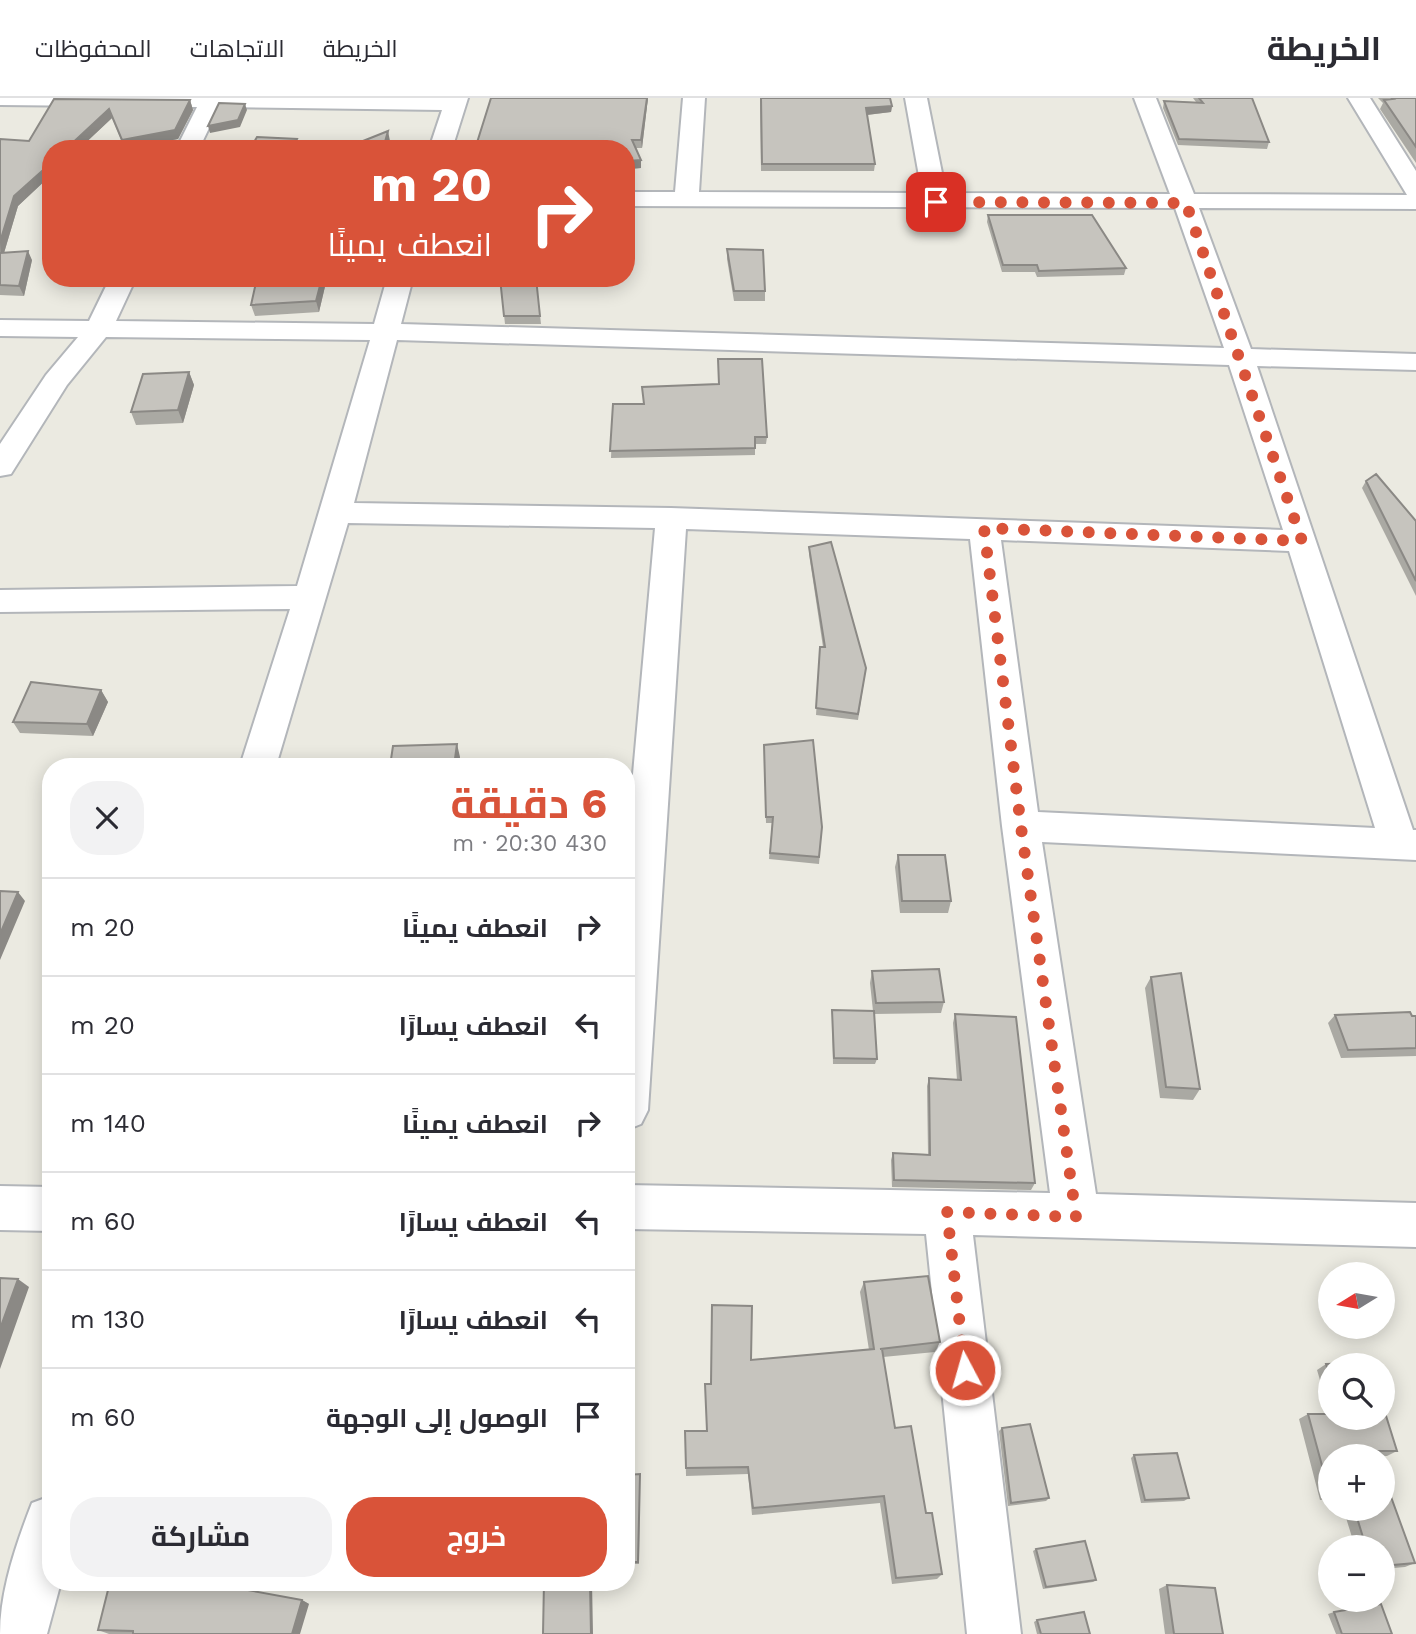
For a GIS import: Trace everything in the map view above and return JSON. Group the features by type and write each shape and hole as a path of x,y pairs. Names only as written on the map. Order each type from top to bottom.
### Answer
{"street":[{"path":"0,98 456,101 443,140"},
{"path":"686,200 694,98"},
{"path":"916,98 936,202"},
{"path":"1021,827 1408,845 1241,357 1145,98"},
{"path":"1359,98 1416,190"},
{"path":"192,140 212,99"},
{"path":"635,199 1416,202"},
{"path":"0,467 56,381 98,330 119,287"},
{"path":"261,758 336,513 397,287"},
{"path":"0,328 384,332 1416,362"},
{"path":"336,513 671,518 1302,541"},
{"path":"635,992 671,518"},
{"path":"984,528 1021,827 1076,1217"},
{"path":"0,601 311,597"},
{"path":"635,1207 947,1212 1416,1225"},
{"path":"0,1208 42,1209"},
{"path":"947,1212 994,1634"},
{"path":"20,1634 42,1555"}],"building":[{"path":"491,98 647,98 641,140 478,140"},
{"path":"761,98 890,98 892,106 866,108 875,164 762,164"},
{"path":"1199,98 1252,98 1269,142 1179,139 1164,101 1203,103"},
{"path":"1391,98 1416,98 1416,147 1384,100 1393,99"},
{"path":"54,99 190,100 175,130 122,140 109,109 76,140 42,140 42,171 14,196 0,242 0,139 29,141"},
{"path":"219,103 245,104 238,120 208,126"},
{"path":"388,131 386,140 366,140"},
{"path":"257,137 297,139 296,140 255,140"},
{"path":"635,147 641,160 635,160"},
{"path":"988,215 1092,215 1126,268 1039,271 1037,265 1003,265"},
{"path":"727,249 763,250 765,291 734,291"},
{"path":"28,251 19,286 0,285 0,253"},
{"path":"255,287 320,287 316,301 251,305"},
{"path":"501,287 537,287 540,316 504,316"},
{"path":"718,359 762,359 767,437 755,437 755,448 610,451 613,404 644,404 642,387 719,384"},
{"path":"189,372 178,410 131,412 143,374"},
{"path":"1376,474 1416,521 1416,581 1366,481"},
{"path":"831,542 866,668 858,714 816,708 820,647 825,647 809,547"},
{"path":"31,682 101,690 87,724 13,722"},
{"path":"813,740 822,827 819,857 770,853 773,817 766,817 764,745"},
{"path":"457,744 455,758 391,758 393,746"},
{"path":"898,855 945,855 951,901 902,901"},
{"path":"0,891 18,892 0,934"},
{"path":"939,969 944,1002 876,1003 872,971"},
{"path":"1181,973 1200,1089 1166,1087 1151,977"},
{"path":"832,1010 874,1011 877,1059 834,1058"},
{"path":"1410,1012 1412,1016 1416,1016 1416,1048 1348,1050 1335,1015"},
{"path":"955,1014 1016,1017 1035,1183 894,1180 893,1153 930,1155 929,1078 961,1080"},
{"path":"928,1276 940,1342 880,1349 895,1428 911,1426 926,1513 932,1513 942,1574 896,1578 884,1496 753,1508 748,1467 686,1468 685,1431 707,1431 705,1384 711,1384 712,1305 752,1306 751,1360 874,1349 864,1282"},
{"path":"0,1278 18,1279 0,1329"},
{"path":"1308,1414 1318,1414 1318,1430 1390,1430 1395,1444 1318,1444 1318,1451"},
{"path":"1030,1424 1049,1498 1011,1503 1002,1428"},
{"path":"1177,1453 1189,1498 1145,1500 1134,1455"},
{"path":"635,1474 640,1474 638,1562 635,1562"},
{"path":"1395,1508 1415,1563 1395,1565 1395,1535 1362,1535 1358,1521 1395,1521"},
{"path":"1085,1541 1096,1580 1046,1587 1036,1549"},
{"path":"1167,1585 1215,1588 1223,1634 1174,1634"},
{"path":"108,1591 253,1591 302,1600 292,1634 133,1634 133,1631 98,1630"},
{"path":"544,1591 590,1591 591,1634 543,1634"},
{"path":"1084,1612 1090,1634 1041,1634 1037,1620"},
{"path":"1334,1612 1384,1612 1392,1634 1342,1634"}],"route":[{"path":"936,202 1186,203 1214,277 1302,541 984,528 1021,827 1076,1217 947,1212 965,1370"}]}
